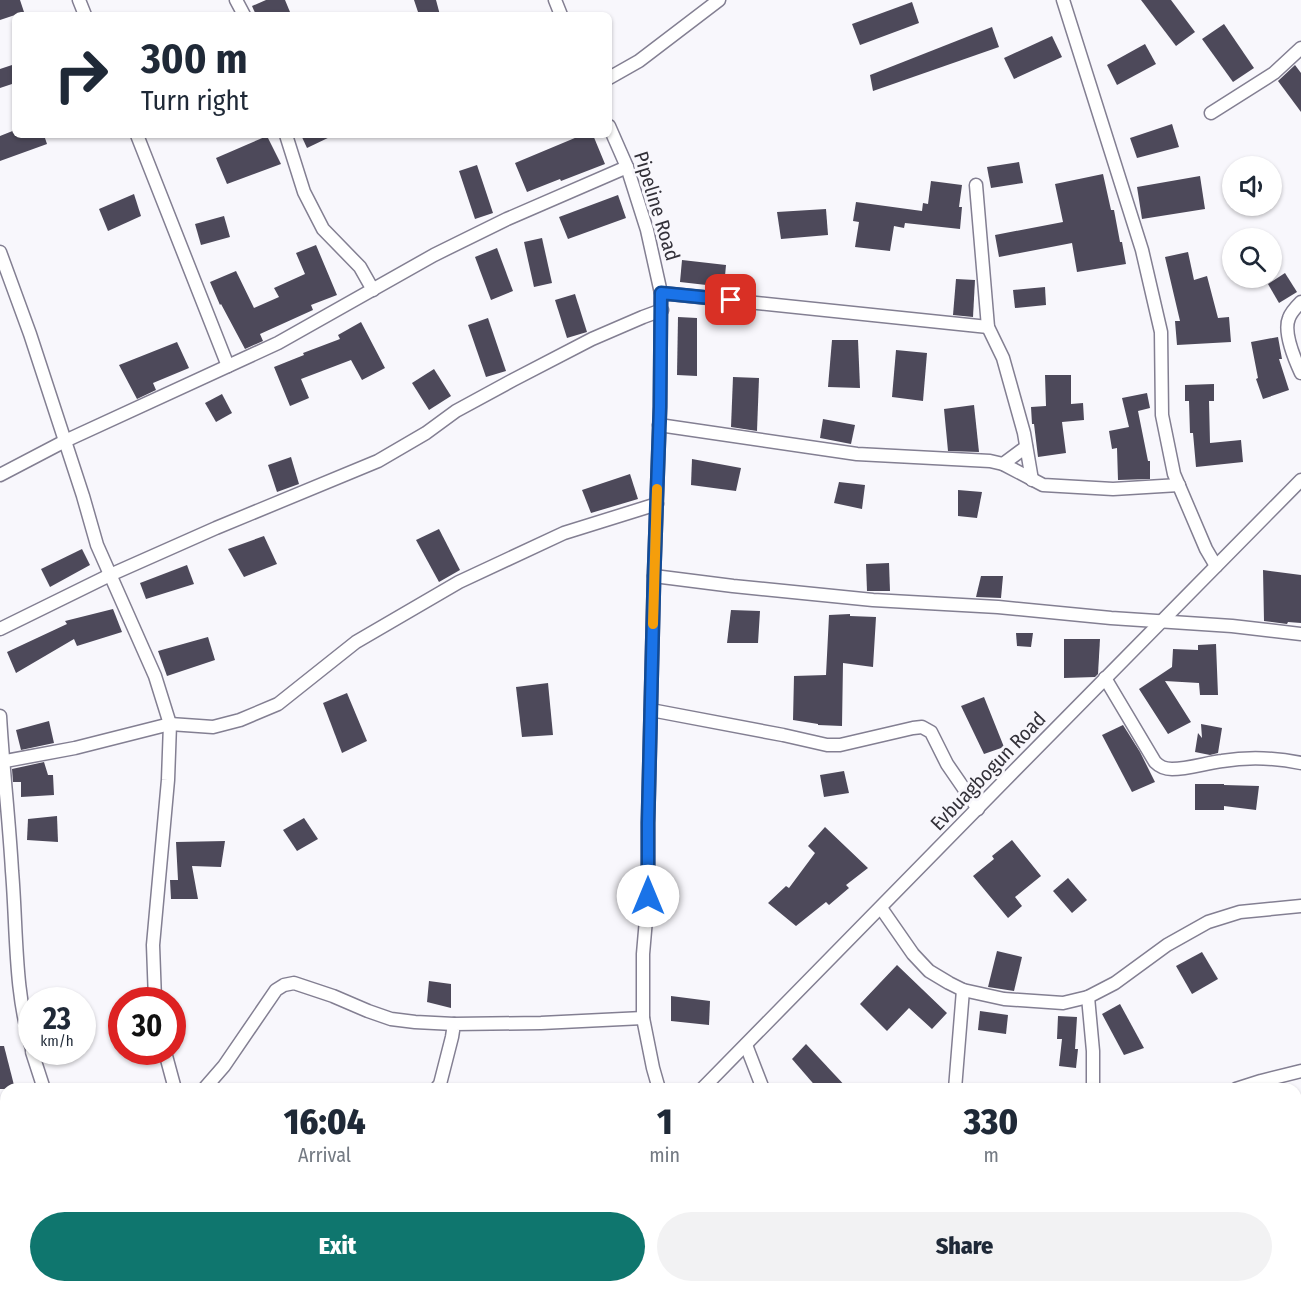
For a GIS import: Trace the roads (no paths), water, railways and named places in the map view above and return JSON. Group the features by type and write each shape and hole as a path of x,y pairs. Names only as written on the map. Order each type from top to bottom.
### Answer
{"street":[{"path":"612,76 639,61 719,0"},
{"path":"1063,0 1142,249 1161,332 1162,415 1174,474 1206,549 1216,566"},
{"path":"1211,113 1274,73 1301,48"},
{"name":"Pipeline Road","path":"612,133 627,167 646,230 661,293 662,310 648,896 643,954 643,1018 657,1083"},
{"path":"138,138 228,366"},
{"path":"287,138 304,192 323,229 360,267 373,290"},
{"path":"0,475 65,441 278,343 434,255 507,219 627,167"},
{"path":"976,185 988,327 1003,358 1024,433 1032,480"},
{"path":"0,252 30,334 97,545 155,676 170,724 168,780 153,945 155,987"},
{"path":"661,293 988,327"},
{"path":"1301,302 1288,318 1288,335 1301,373"},
{"path":"0,629 110,575 378,461 426,433 456,411 513,380 592,339 662,310"},
{"path":"659,425 857,454 990,461 1003,464 1044,485 1102,489 1179,485"},
{"path":"1003,464 1026,447"},
{"name":"Evbuagbogun Road","path":"708,1083 1301,480"},
{"path":"1,761 75,748 170,724 213,727 240,720 278,704 356,642 459,582 564,533 657,504"},
{"path":"654,576 873,600 998,607 1111,618 1232,626 1301,634"},
{"path":"1105,678 1155,762 1161,767 1172,769 1226,760 1251,759 1288,760 1301,763"},
{"path":"651,710 783,735 827,746 922,727 931,732 947,764 978,809"},
{"path":"0,716 1,761 12,869 20,987"},
{"path":"881,908 913,954 929,971 949,983 963,990 1004,999 1063,1003 1088,997 1115,983 1167,945 1208,922 1240,912 1301,906"},
{"path":"209,1083 224,1066 276,990 294,983 391,1019 454,1024 643,1018"},
{"path":"955,1083 963,990"},
{"path":"1088,997 1093,1051 1093,1083"},
{"path":"440,1083 454,1024"},
{"path":"746,1045 761,1083"},
{"path":"37,1065 42,1083"},
{"path":"169,1065 173,1083"},
{"path":"1255,1083 1301,1071"}]}
